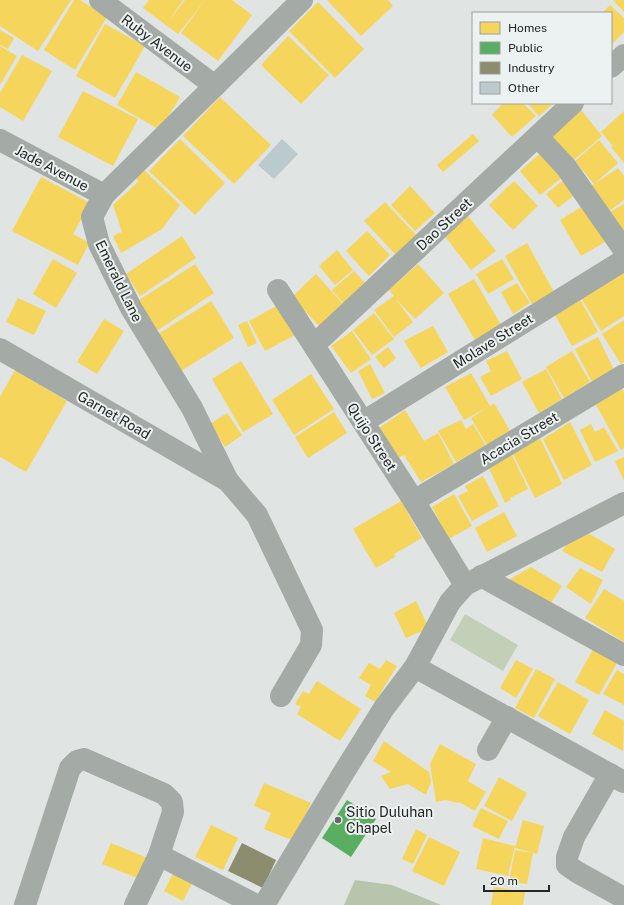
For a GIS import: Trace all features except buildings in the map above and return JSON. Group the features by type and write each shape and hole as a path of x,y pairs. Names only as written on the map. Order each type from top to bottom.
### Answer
{"street":[{"name":"Ruby Avenue","path":"100,0 215,86"},
{"name":"Emerald Lane","path":"228,481 192,408 131,308 99,244 92,217 104,196 302,0"},
{"path":"612,66 624,55"},
{"name":"Dao Street","path":"314,345 572,104"},
{"path":"538,137 566,167 624,250"},
{"name":"Jade Avenue","path":"0,140 104,196"},
{"name":"Molave Street","path":"363,422 624,260"},
{"name":"Quijo Street","path":"278,290 414,501 473,580"},
{"name":"Garnet Road","path":"0,349 228,481"},
{"name":"Acacia Street","path":"414,501 624,375"},
{"path":"228,481 258,515 312,630 311,645 281,696"},
{"path":"264,905 384,708 415,667 450,602 473,580 624,503"},
{"path":"473,580 624,655"},
{"path":"415,667 617,778 574,837 567,857 567,865 577,872 600,895 624,898"},
{"path":"488,750 507,717"},
{"path":"25,905 70,768 77,761 84,759 164,794 172,802 172,812 159,855 135,905"},
{"path":"159,855 256,905"}],"green space":[{"path":"465,614 518,645 503,671 450,640"},
{"path":"355,880 392,885 441,905 344,905"}],"place":[{"name":"Sitio Duluhan Chapel","path":"338,820"}]}
